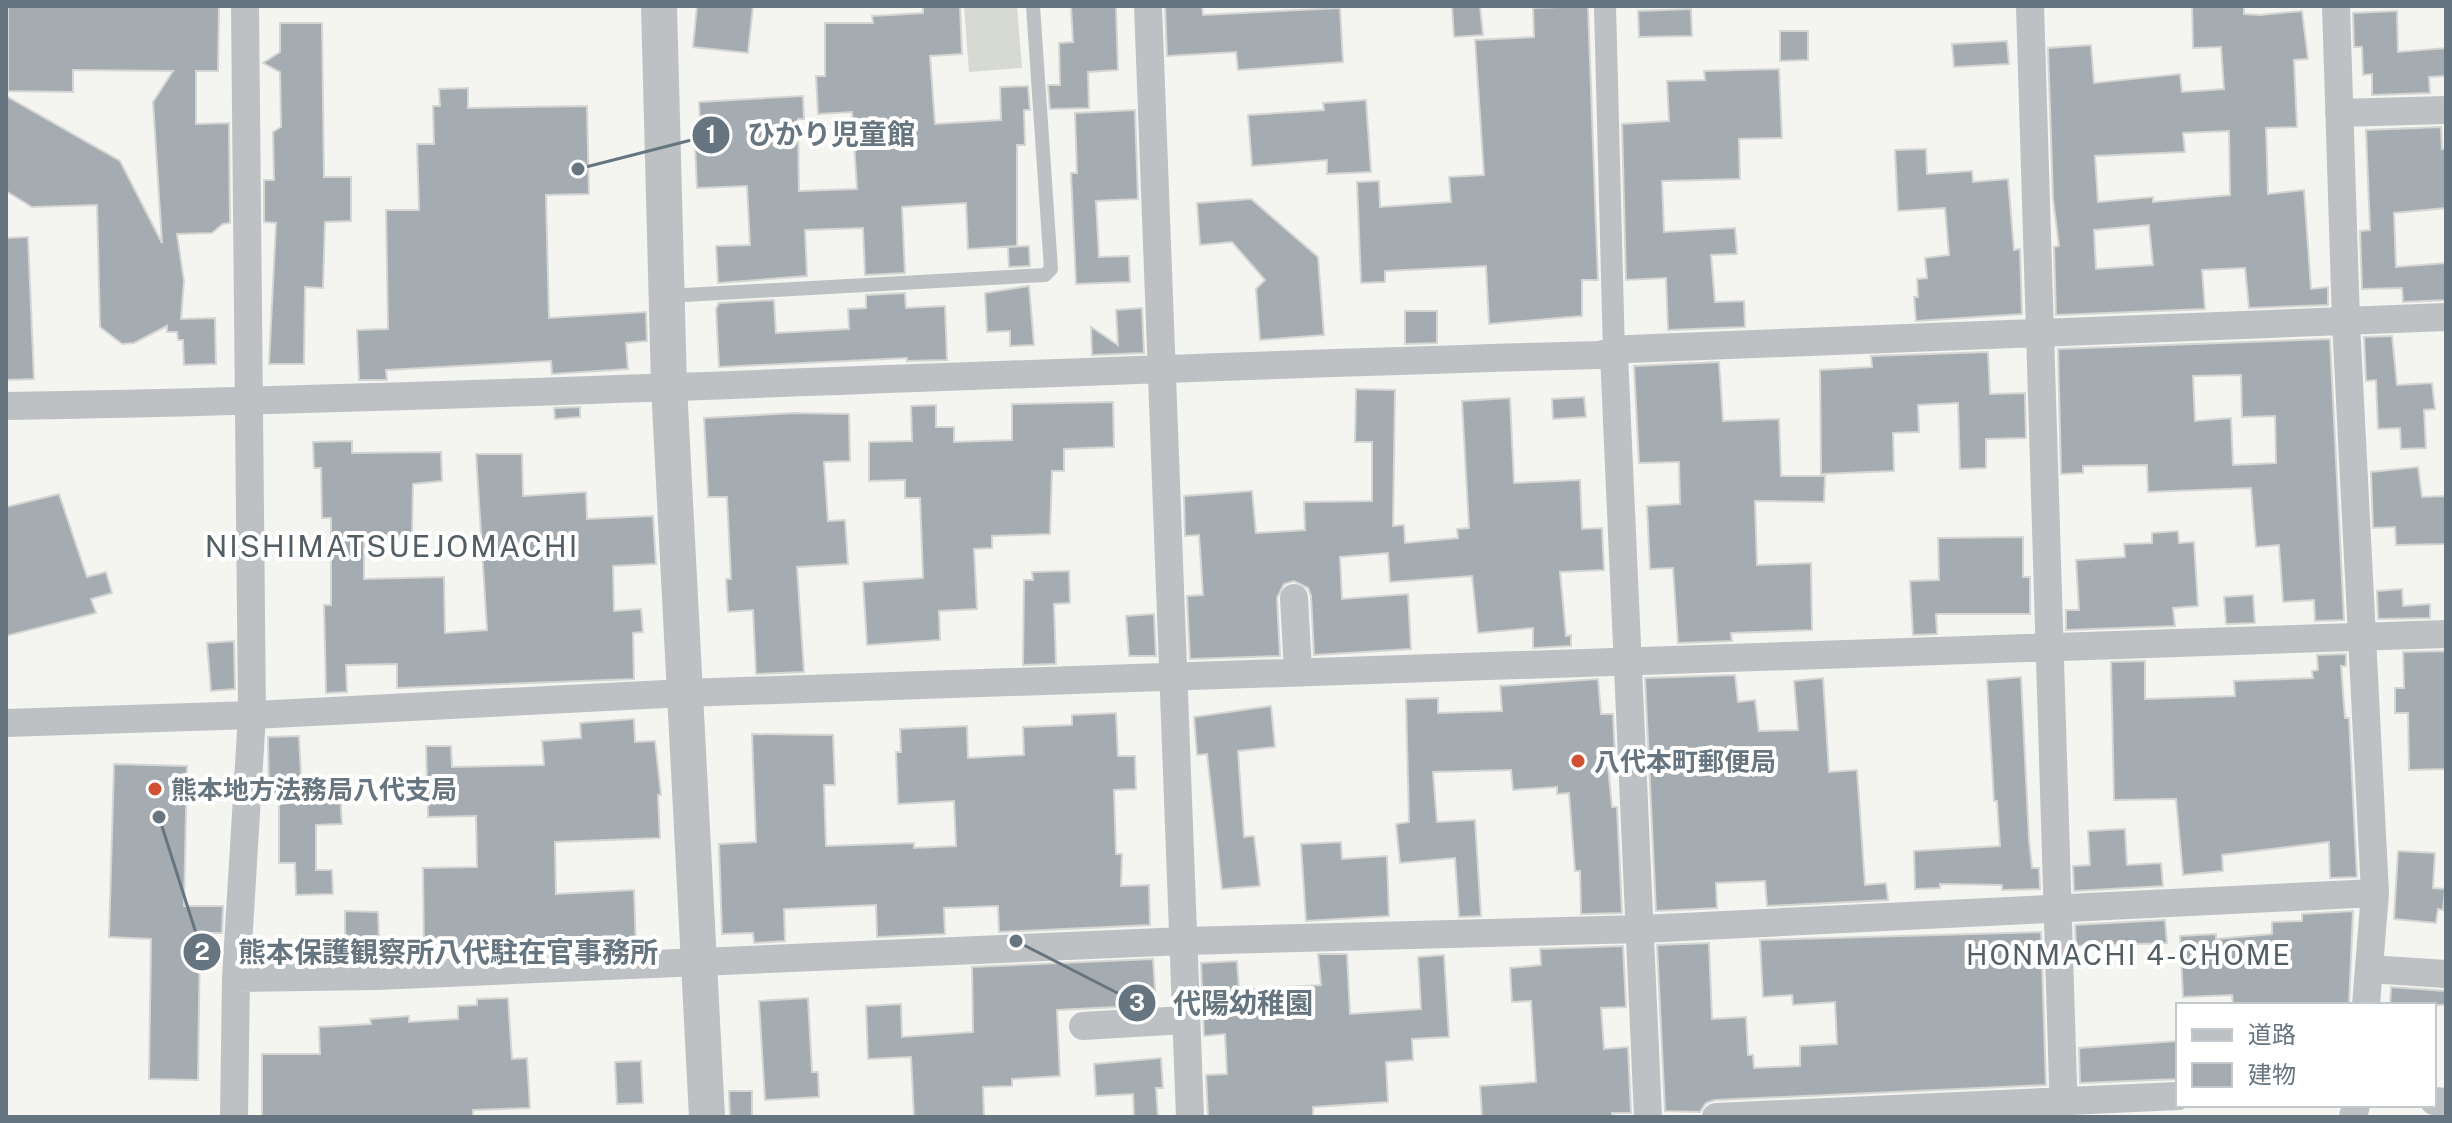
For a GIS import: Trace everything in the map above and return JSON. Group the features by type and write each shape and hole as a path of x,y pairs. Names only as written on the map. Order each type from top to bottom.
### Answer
{"street":[{"path":"234,1117 236,978 252,715 246,402 245,6"},
{"path":"659,6 669,386 707,1117"},
{"path":"1148,6 1190,1117"},
{"path":"1605,6 1614,354 1648,1117"},
{"path":"2030,6 2063,1109"},
{"path":"2336,6 2346,322 2375,893 2366,1003"},
{"path":"2339,113 2446,110"},
{"path":"6,406 246,402 1162,367 1614,354 1628,349 2446,317"},
{"path":"1294,598 1298,671"},
{"path":"6,723 252,715 685,693 2049,644 2446,634"},
{"path":"236,978 699,963 1183,941 1642,929 2375,893"},
{"path":"2369,969 2446,974"},
{"path":"1083,1026 1185,1020"},
{"path":"1716,1117 2063,1109 2176,1096"}],"lane":[{"path":"667,296 1045,275 1051,269 1033,6"}],"shaded area":[{"path":"964,6 1017,6 1022,68 969,72"}],"building":[{"path":"8,6 219,6 218,71 196,71 196,124 229,123 230,223 223,224 212,233 177,234 184,281 181,319 215,318 216,364 184,365 183,340 178,340 177,332 167,332 167,326 134,343 122,344 100,327 97,205 32,207 6,191 6,96 120,161 162,243 153,102 173,71 73,70 73,92 8,91"},
{"path":"697,6 753,6 748,53 693,47"},
{"path":"923,6 960,6 962,54 930,56 935,124 1001,120 1000,87 1028,86 1030,110 1024,110 1025,145 1017,145 1017,246 968,249 966,203 902,207 905,273 865,275 863,228 805,230 807,276 718,283 716,246 750,245 747,186 697,188 695,144 701,144 699,102 803,96 804,119 798,119 799,191 857,189 852,112 818,114 816,76 825,76 825,23 873,23 872,16 923,13"},
{"path":"1071,6 1116,6 1118,70 1088,72 1089,108 1050,109 1048,85 1060,85 1059,43 1073,42"},
{"path":"1165,6 1202,6 1203,15 1340,8 1343,62 1238,70 1236,52 1167,56"},
{"path":"1480,6 1483,35 1454,37 1452,7"},
{"path":"1588,6 1598,280 1582,280 1582,316 1489,324 1486,266 1385,271 1385,282 1361,283 1357,182 1379,181 1380,207 1451,202 1449,177 1484,175 1475,40 1534,37 1533,8"},
{"path":"2192,6 2244,6 2244,14 2260,15 2302,11 2308,59 2294,60 2297,127 2266,128 2268,194 2304,190 2311,289 2328,287 2328,305 2249,308 2245,268 2202,270 2205,309 2056,315 2054,247 2059,246 2053,199 2048,48 2091,45 2094,83 2180,74 2182,92 2224,89 2221,47 2193,48","holes":["2229,131 2230,195 2153,202 2153,197 2098,202 2095,156 2185,152 2183,133","2149,225 2153,265 2096,269 2094,230"]},
{"path":"1691,9 1692,36 1639,37 1638,11"},
{"path":"2397,11 2398,52 2446,48 2446,76 2429,77 2430,93 2372,95 2372,74 2363,75 2362,47 2354,47 2353,13"},
{"path":"280,23 322,23 324,177 351,177 351,221 325,222 323,288 305,287 304,364 269,364 276,223 264,222 264,180 274,180 273,132 281,127 280,72 263,63 280,52"},
{"path":"1780,31 1808,31 1808,60 1780,61"},
{"path":"2007,41 2009,64 1954,67 1952,44"},
{"path":"1779,69 1782,138 1739,139 1740,179 1662,181 1664,232 1735,228 1737,254 1711,255 1715,302 1744,301 1745,327 1668,330 1666,278 1626,280 1622,124 1669,121 1667,81 1705,80 1704,71"},
{"path":"468,88 468,108 587,106 589,194 546,195 549,318 646,312 647,341 626,343 628,369 552,374 551,361 386,370 387,380 359,380 357,330 388,329 386,210 419,210 417,144 434,144 433,106 440,106 439,89"},
{"path":"1366,100 1371,172 1327,174 1327,160 1252,166 1248,115 1324,110 1323,103"},
{"path":"1135,110 1138,199 1096,201 1099,257 1129,256 1130,282 1076,284 1071,173 1077,173 1075,113"},
{"path":"2441,127 2442,149 2446,149 2446,208 2394,213 2396,267 2446,263 2446,300 2403,302 2402,288 2362,289 2360,231 2370,230 2366,130"},
{"path":"1926,149 1927,174 1972,171 1973,182 2008,179 2014,250 2020,249 2022,314 1916,321 1914,297 1918,297 1917,279 1927,278 1925,258 1949,255 1945,208 1898,211 1895,150"},
{"path":"1251,199 1318,257 1324,335 1260,340 1256,289 1265,280 1232,242 1200,245 1197,203"},
{"path":"28,237 34,379 6,380 6,238"},
{"path":"1029,246 1030,266 1009,267 1008,247"},
{"path":"1029,286 1034,345 1010,346 1010,331 987,332 985,293"},
{"path":"905,293 906,308 945,306 947,360 907,361 907,358 719,367 716,309 719,303 774,300 776,333 849,329 848,309 866,308 866,295"},
{"path":"1142,308 1144,353 1092,355 1091,327 1118,345 1116,310"},
{"path":"1405,311 1437,311 1437,343 1405,344"},
{"path":"2392,336 2397,385 2432,383 2435,409 2424,410 2426,448 2401,449 2400,428 2378,429 2376,380 2366,381 2364,337"},
{"path":"2330,339 2344,620 2315,621 2314,600 2283,602 2279,545 2256,547 2251,488 2148,492 2147,465 2083,466 2083,473 2061,474 2058,349","holes":["2241,375 2242,417 2275,416 2276,463 2233,465 2231,418 2195,421 2193,376"]},
{"path":"1988,352 1990,394 2025,393 2026,438 1986,439 1986,468 1960,469 1958,403 1918,405 1919,432 1893,433 1894,471 1821,474 1820,370 1872,367 1871,356"},
{"path":"1719,362 1723,421 1779,419 1781,476 1825,476 1824,502 1755,501 1757,565 1811,563 1812,630 1731,633 1732,641 1678,643 1673,568 1650,569 1647,506 1680,504 1679,462 1639,463 1634,366"},
{"path":"1356,389 1395,390 1393,526 1404,525 1405,543 1458,538 1457,529 1469,528 1462,401 1510,398 1514,483 1580,480 1582,529 1602,528 1604,570 1560,572 1566,636 1571,635 1571,646 1533,648 1533,628 1478,633 1472,576 1390,582 1388,553 1340,557 1342,599 1408,594 1411,649 1314,655 1311,596 1308,588 1294,581 1284,584 1277,598 1280,656 1190,659 1187,596 1203,595 1199,535 1185,536 1184,496 1252,491 1256,533 1305,530 1304,502 1372,501 1372,442 1355,442"},
{"path":"1584,397 1586,417 1553,419 1552,399"},
{"path":"1113,402 1114,447 1064,449 1064,471 1052,471 1050,534 992,536 992,548 974,549 977,609 939,611 940,640 867,645 863,582 923,578 920,498 905,498 905,480 869,481 869,442 912,441 911,406 936,405 936,427 954,427 954,442 1012,440 1012,404"},
{"path":"580,407 580,417 555,419 554,408"},
{"path":"795,413 849,414 850,461 824,462 828,521 845,520 848,564 797,567 804,672 756,674 753,610 728,612 726,579 731,579 727,497 708,497 704,418"},
{"path":"352,441 352,453 441,452 442,481 413,484 412,536 364,535 364,579 444,577 445,633 487,630 476,454 522,454 523,496 586,492 587,519 653,516 656,564 613,566 614,611 641,609 643,632 633,633 634,679 397,688 397,664 346,665 347,692 326,693 324,605 331,605 331,518 322,518 321,468 314,468 313,442"},
{"path":"2418,467 2422,497 2446,496 2446,544 2396,545 2395,527 2373,528 2371,472"},
{"path":"59,494 87,577 106,572 112,593 91,599 96,613 6,636 6,507"},
{"path":"2178,531 2179,543 2194,542 2198,606 2173,608 2175,626 2066,630 2066,610 2079,610 2076,560 2125,557 2124,544 2152,543 2152,533"},
{"path":"2023,537 2023,577 2030,577 2030,614 1936,614 1937,634 1913,635 1910,581 1939,580 1938,538"},
{"path":"1069,571 1070,603 1054,604 1056,664 1023,665 1024,580 1033,580 1032,572"},
{"path":"2402,589 2403,606 2430,604 2430,618 2378,619 2377,591"},
{"path":"2253,595 2255,623 2226,624 2224,597"},
{"path":"1154,614 1156,656 1129,656 1126,616"},
{"path":"234,641 235,689 211,691 207,643"},
{"path":"2446,651 2446,769 2409,770 2408,713 2395,713 2395,688 2404,688 2403,652"},
{"path":"2346,654 2346,666 2341,666 2345,718 2349,718 2357,877 2330,878 2329,842 2222,855 2223,871 2183,875 2176,799 2114,800 2111,662 2145,661 2145,699 2235,696 2234,681 2313,678 2312,671 2318,670 2317,655"},
{"path":"1735,675 1738,702 1755,700 1759,731 1798,730 1794,681 1823,678 1829,772 1857,770 1865,885 1886,883 1888,900 1767,906 1765,881 1716,883 1717,908 1656,911 1645,678"},
{"path":"2021,677 2029,840 2032,868 2039,868 2040,889 2002,890 2002,885 1940,884 1940,888 1915,889 1914,851 2000,846 1997,801 1994,801 1987,680"},
{"path":"1598,679 1601,714 1613,714 1615,756 1607,756 1612,807 1617,807 1622,913 1581,914 1580,871 1575,871 1569,793 1557,794 1557,787 1513,790 1511,770 1433,772 1437,822 1475,820 1481,916 1459,917 1455,858 1400,863 1396,824 1409,822 1406,699 1438,698 1438,713 1502,711 1500,686"},
{"path":"1271,706 1275,747 1238,751 1244,837 1254,836 1260,886 1222,889 1207,754 1197,755 1194,717"},
{"path":"1116,713 1118,756 1135,756 1136,789 1114,790 1116,854 1122,854 1121,886 1149,885 1150,925 999,932 998,906 944,908 945,934 877,937 876,905 784,909 785,941 754,943 753,933 722,934 719,844 756,842 752,734 833,735 835,785 824,785 826,846 914,843 914,848 956,846 954,801 898,804 896,752 901,752 900,729 967,726 968,758 1024,755 1023,727 1072,725 1072,715"},
{"path":"634,719 635,742 655,741 661,795 658,795 660,838 555,842 556,894 634,890 636,948 424,954 423,868 477,867 476,816 428,817 426,746 451,746 452,767 544,765 542,741 581,738 580,723"},
{"path":"299,736 302,795 340,793 342,824 316,825 316,870 332,870 333,894 296,895 295,863 279,863 279,799 269,799 268,737"},
{"path":"114,764 187,766 184,906 223,906 222,933 200,933 198,1080 149,1079 151,939 109,937"},
{"path":"2125,829 2127,865 2161,863 2163,886 2074,891 2073,866 2090,865 2088,831"},
{"path":"1341,842 1342,859 1387,856 1389,916 1306,921 1301,844"},
{"path":"2398,851 2435,853 2433,888 2445,889 2443,910 2438,909 2436,923 2394,919"},
{"path":"345,911 378,912 379,939 345,939"},
{"path":"2353,911 2349,1003 2233,1003 2232,995 2183,997 2180,936 2216,934 2216,939 2272,934 2272,922 2302,921 2302,914"},
{"path":"2165,920 2167,943 2076,946 2075,925"},
{"path":"2041,932 2046,1085 1715,1100 1706,1103 1700,1112 1665,1111 1657,945 1709,943 1712,1019 1746,1017 1748,1055 1753,1055 1754,1068 1800,1066 1800,1046 1837,1044 1835,1002 1793,1005 1792,995 1763,997 1760,940"},
{"path":"1623,946 1626,1007 1601,1008 1604,1049 1628,1047 1631,1113 1612,1113 1612,1117 1482,1117 1480,1086 1536,1082 1531,1001 1512,1002 1510,968 1541,965 1540,949"},
{"path":"1318,954 1347,954 1350,1014 1421,1009 1418,957 1444,955 1449,1037 1412,1039 1413,1060 1386,1062 1388,1102 1313,1107 1313,1117 1208,1117 1206,1075 1227,1074 1225,1034 1204,1036 1201,963 1237,961 1239,990 1321,985"},
{"path":"1153,959 1156,1005 1057,1010 1060,1076 1012,1079 1012,1086 983,1087 984,1117 914,1117 911,1057 868,1059 866,1006 901,1004 902,1037 973,1032 972,967"},
{"path":"2391,987 2446,991 2446,1005 2390,1003"},
{"path":"508,998 512,1059 527,1058 530,1108 473,1110 473,1117 262,1117 262,1054 320,1054 319,1027 371,1024 370,1019 409,1016 409,1022 458,1019 458,1006 477,1005 477,999"},
{"path":"808,998 812,1072 818,1072 819,1097 765,1100 759,1001"},
{"path":"2176,1041 2176,1079 2080,1083 2079,1048"},
{"path":"1161,1058 1163,1088 1156,1088 1158,1117 1134,1117 1133,1094 1096,1096 1094,1064"},
{"path":"641,1061 643,1103 617,1104 615,1062"},
{"path":"729,1091 752,1091 752,1116 730,1117"}],"place":[{"name":"ひかり児童館","path":"578,169"},
{"name":"八代本町郵便局","path":"1578,761"},
{"name":"熊本地方法務局八代支局","path":"155,789"},
{"name":"熊本保護観察所八代駐在官事務所","path":"159,817"},
{"name":"代陽幼稚園","path":"1016,941"}],"district":[{"name":"NISHIMATSUEJOMACHI","path":"392,546"},
{"name":"HONMACHI 4-CHOME","path":"2129,954"}]}
